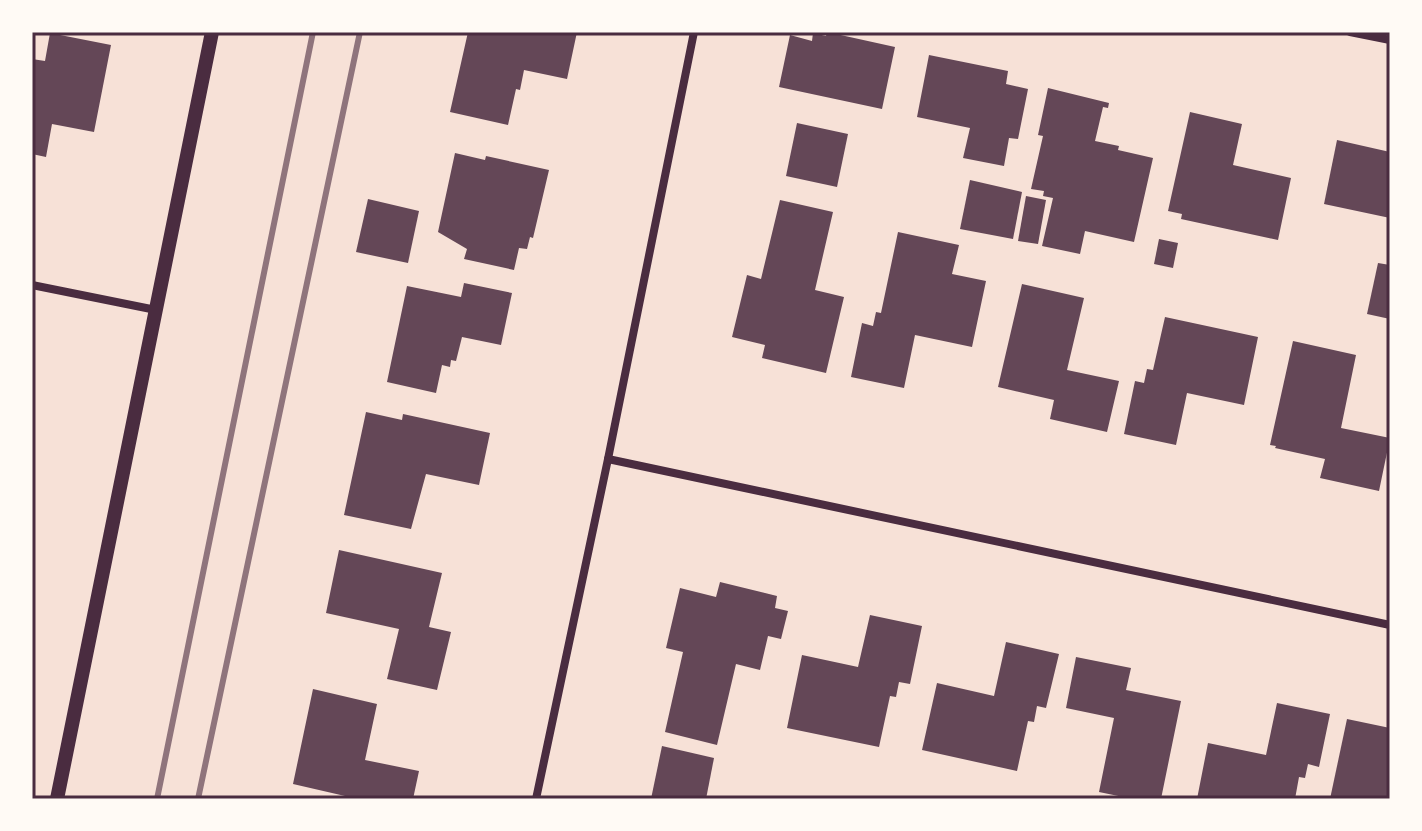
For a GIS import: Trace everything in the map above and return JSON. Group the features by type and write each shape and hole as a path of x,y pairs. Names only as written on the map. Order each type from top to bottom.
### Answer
{"street":[{"path":"57,799 212,32"},
{"path":"536,799 694,32"},
{"path":"1350,32 1390,40"},
{"path":"32,285 156,310"},
{"path":"608,459 1390,625"}],"building":[{"path":"468,32 577,32 567,79 524,70 508,125 450,112"},
{"path":"827,32 895,47 882,109 779,87 790,35 812,41 813,33 826,36"},
{"path":"50,33 111,45 94,132 52,124 46,157 32,154 32,59 45,61"},
{"path":"929,55 1008,71 1006,84 1028,89 1018,139 1009,138 1004,166 963,158 970,128 917,117"},
{"path":"1048,88 1109,103 1108,108 1103,107 1095,141 1153,158 1134,242 1085,231 1080,254 1042,246 1053,198 1043,196 1044,191 1031,189 1043,136 1038,135"},
{"path":"1190,112 1242,124 1233,165 1291,178 1278,240 1181,219 1182,214 1168,211"},
{"path":"797,123 848,134 837,187 786,176"},
{"path":"1337,140 1390,152 1390,218 1324,204"},
{"path":"455,153 485,160 486,156 549,170 533,238 530,237 527,249 519,248 514,270 464,259 467,249 438,232"},
{"path":"970,180 1022,192 1013,239 960,229"},
{"path":"1026,196 1046,200 1038,244 1018,241"},
{"path":"368,199 419,211 408,263 356,252"},
{"path":"780,200 833,212 815,290 844,297 826,373 762,358 765,345 732,337 747,275 761,279"},
{"path":"898,232 959,245 952,274 986,281 972,347 915,335 904,388 851,377 862,323 873,326 876,312 881,313"},
{"path":"1159,239 1178,243 1173,268 1154,264"},
{"path":"1378,263 1390,265 1390,319 1367,314"},
{"path":"464,283 512,293 501,345 462,337 456,361 451,360 450,367 442,365 436,393 387,382 407,286 461,297"},
{"path":"1022,284 1084,298 1067,370 1119,381 1107,432 1050,419 1054,400 998,387"},
{"path":"1165,317 1258,337 1244,405 1187,393 1176,445 1124,434 1135,381 1144,383 1147,369 1153,370"},
{"path":"1293,341 1356,355 1341,428 1390,438 1379,491 1320,478 1325,459 1270,445"},
{"path":"366,412 402,420 403,414 490,433 479,485 426,474 411,529 344,515"},
{"path":"339,550 442,573 429,627 451,632 437,690 387,679 399,629 326,613"},
{"path":"720,582 777,596 775,608 788,611 781,639 768,636 760,670 736,664 717,745 665,732 683,652 666,648 680,588 716,597"},
{"path":"870,615 922,626 910,684 899,682 896,697 890,696 879,747 787,728 802,655 858,667"},
{"path":"1006,642 1059,654 1046,708 1037,706 1034,722 1028,721 1017,771 922,750 937,683 994,696"},
{"path":"1076,657 1131,668 1126,690 1181,701 1161,799 1133,799 1099,792 1114,718 1066,708"},
{"path":"313,689 377,704 365,760 419,771 413,799 358,799 293,784"},
{"path":"1277,703 1330,714 1319,767 1308,764 1305,778 1299,777 1295,799 1197,799 1208,743 1266,755"},
{"path":"1347,719 1390,728 1390,799 1330,799"},
{"path":"662,746 714,758 706,799 651,799"}],"railway":[{"path":"157,799 313,32"},
{"path":"198,799 360,32"}]}
